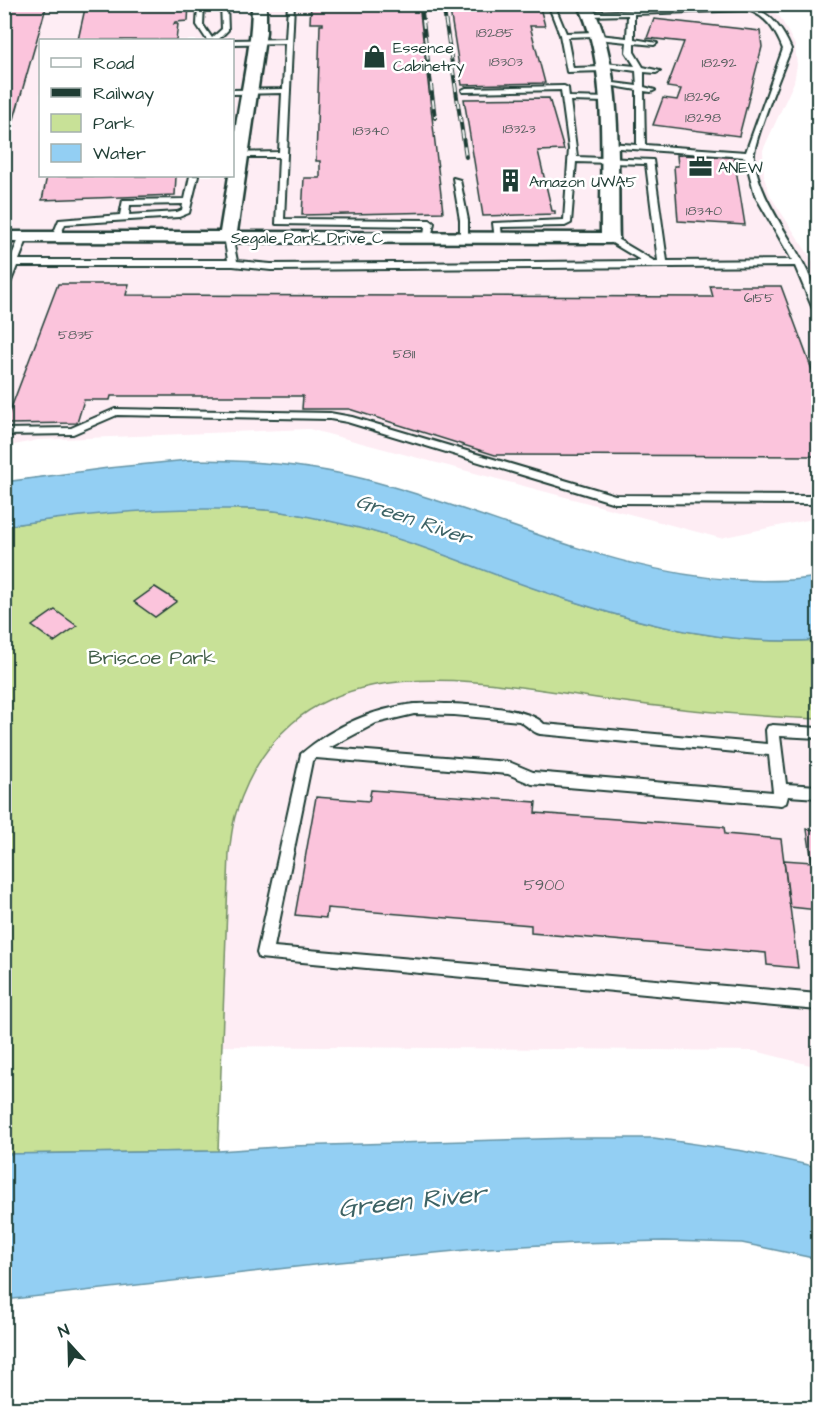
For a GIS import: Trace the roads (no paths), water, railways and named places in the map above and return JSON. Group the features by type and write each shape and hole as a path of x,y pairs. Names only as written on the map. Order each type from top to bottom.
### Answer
{"street":[{"path":"228,236 237,155 258,42 259,4"},
{"path":"586,9 597,35 605,73 610,238"},
{"name":"Segale Park Drive C","path":"4,237 610,238"}],"lane":[{"path":"201,4 200,25 211,39"},
{"path":"213,39 225,30 224,4"},
{"path":"291,4 279,222 430,223 428,237"},
{"path":"551,4 563,35 570,70 605,73 640,69 656,71"},
{"path":"586,9 631,13 748,8 768,18 783,39 787,49 749,155 759,195 798,263 819,309"},
{"path":"631,13 630,52 640,69 641,147"},
{"path":"563,35 597,35 654,43"},
{"path":"234,42 289,41"},
{"path":"605,73 641,89 651,90"},
{"path":"466,90 564,88 573,159 568,221 565,223 496,225 498,238"},
{"path":"234,92 286,91"},
{"path":"566,99 607,100"},
{"path":"573,159 641,147 749,155"},
{"path":"608,153 650,162 663,263"},
{"path":"237,155 284,154"},
{"path":"56,237 62,222 179,214 186,211 194,177"},
{"path":"456,180 465,220 464,238"},
{"path":"228,236 233,263"},
{"path":"4,286 11,261 24,237"},
{"path":"610,238 651,263"},
{"path":"11,261 233,263 271,267 798,263"},
{"path":"4,432 73,431 115,412 330,416 348,419 615,499 812,500 819,497"},
{"path":"775,750 540,729 533,721 520,716 416,709 401,711 344,732 306,758 265,953 819,1002"},
{"path":"312,752 509,768 532,778 781,799 773,730 819,733"},
{"path":"780,789 819,792"}],"water":[{"name":"Green River","path":"188,460 277,464 364,479 420,495 588,551 644,566 701,577 759,581 818,577 818,640 739,639 700,634 623,617 585,606 395,538 277,511 190,509 137,511 5,526 5,482"},
{"name":"Green River","path":"654,1138 743,1151 818,1167 818,1259 742,1243 664,1241 576,1243 487,1248 340,1262 5,1300 5,1154 218,1151 293,1146"}],"railway":[{"path":"421,4 435,118"},
{"path":"443,4 466,157"}],"place":[{"name":"Essence Cabinetry","path":"375,56"},
{"name":"ANEW","path":"700,167"},
{"name":"Amazon UWA5","path":"511,181"}],"park label":[{"name":"Briscoe Park","path":"152,657"}]}
